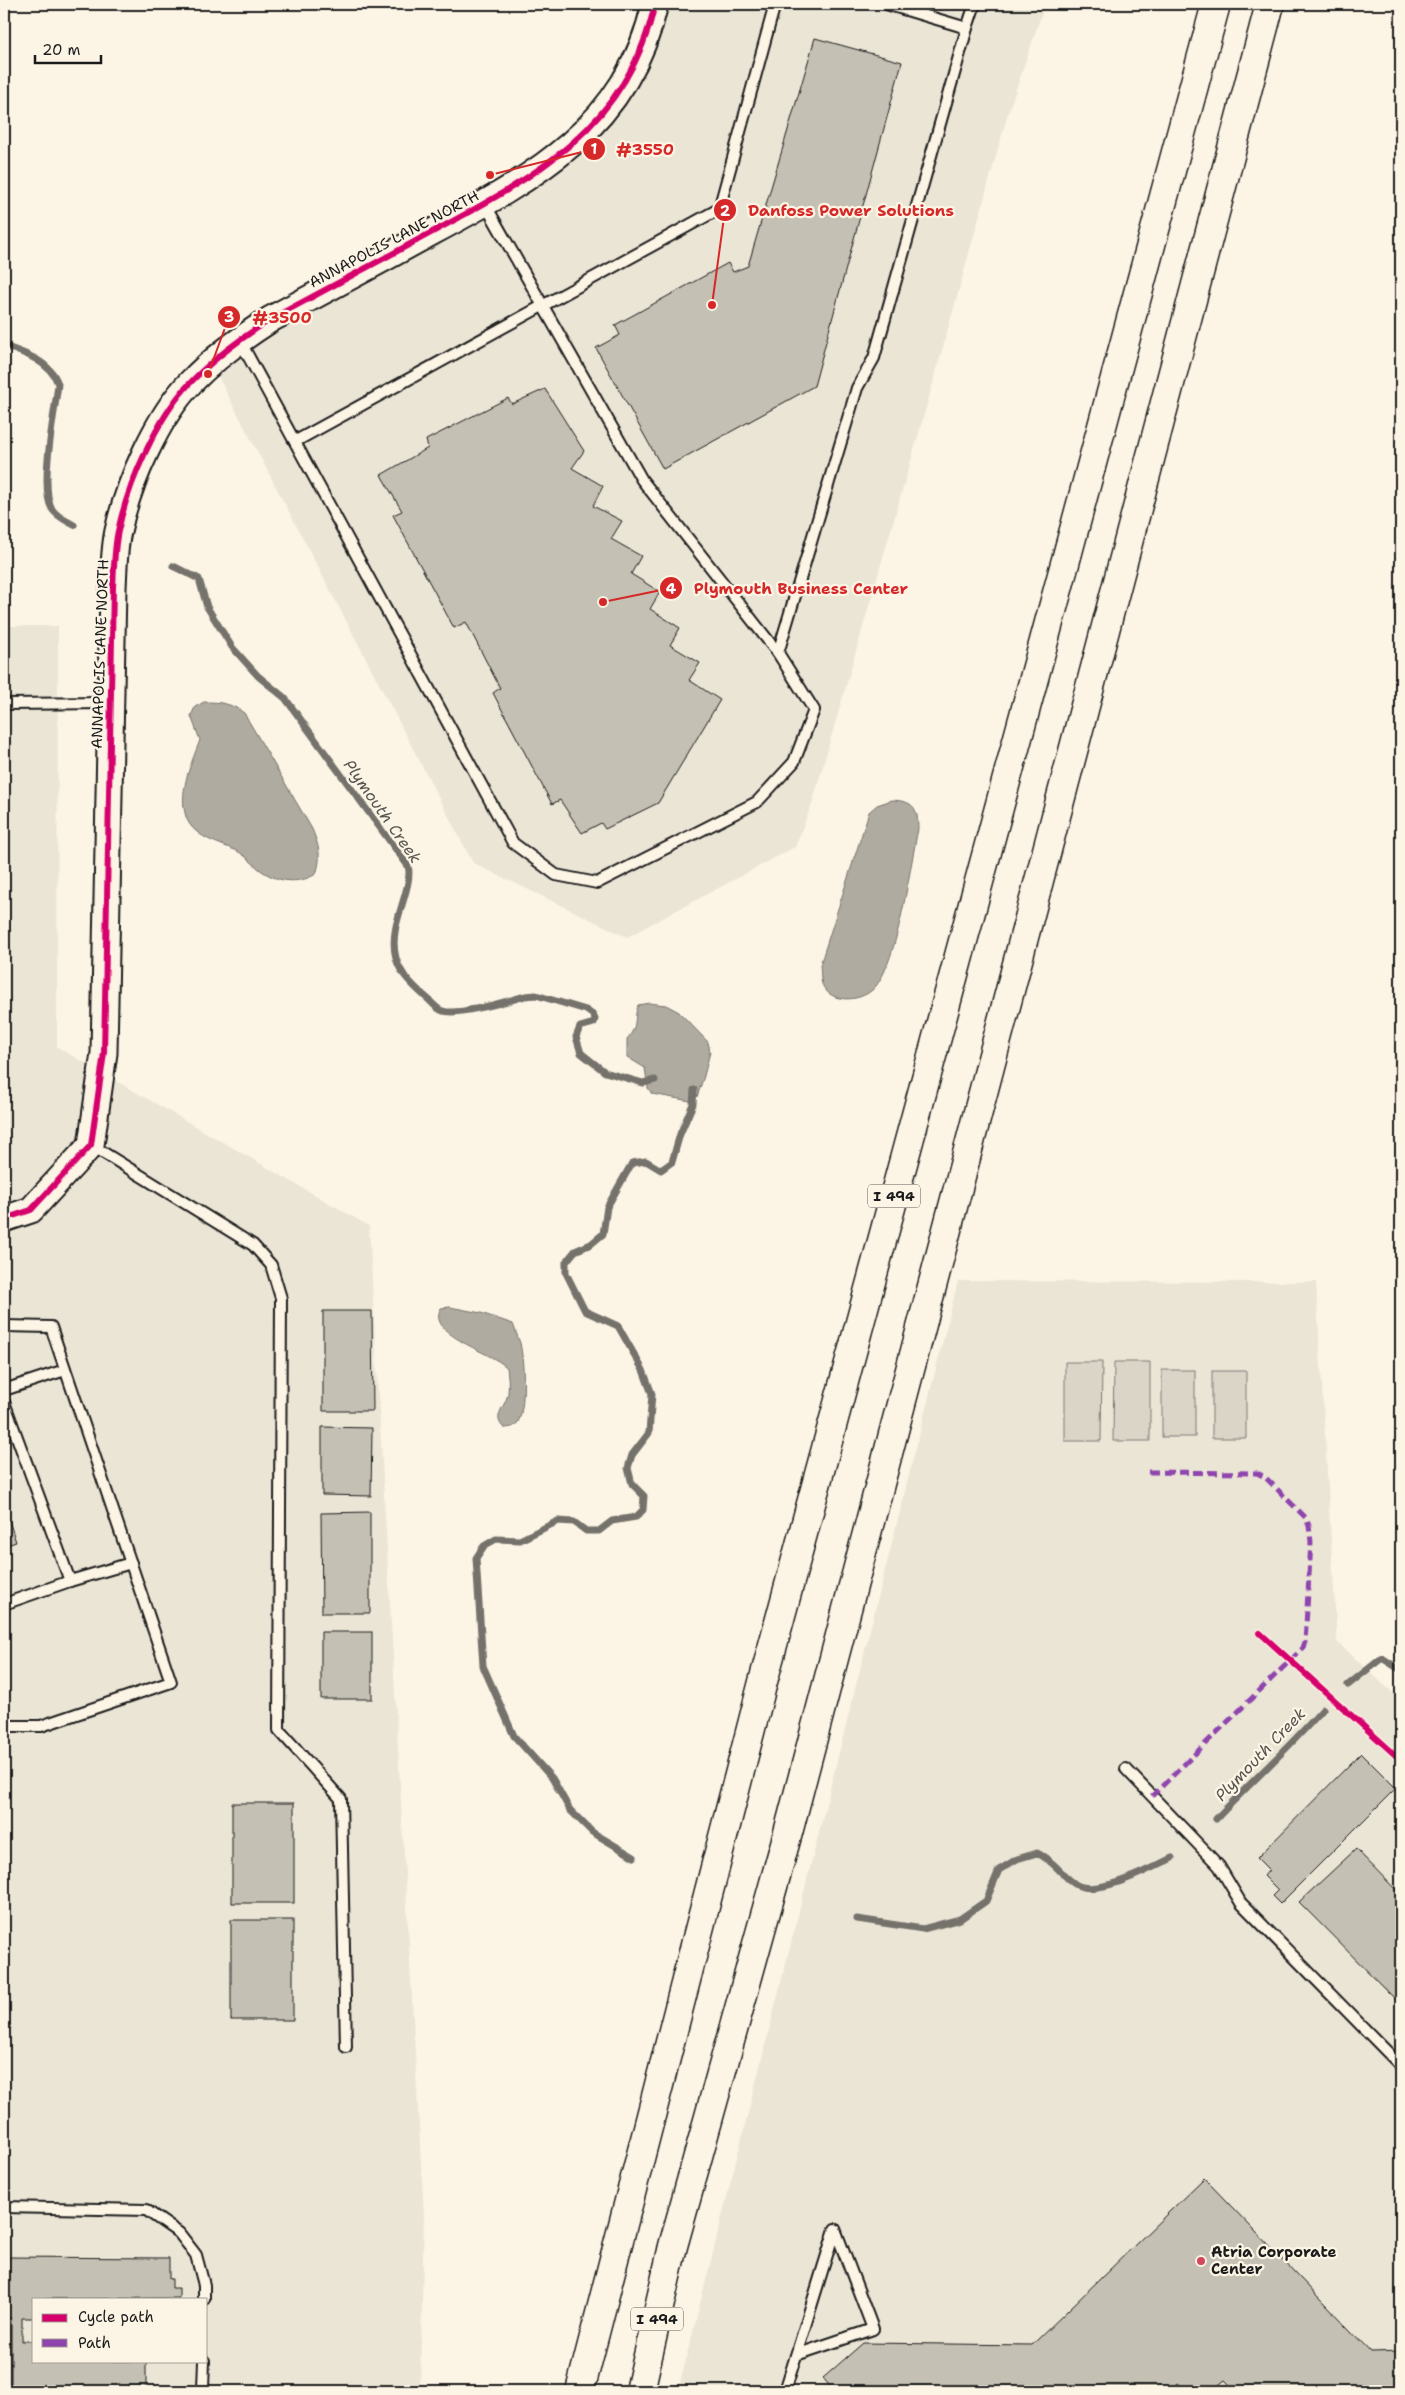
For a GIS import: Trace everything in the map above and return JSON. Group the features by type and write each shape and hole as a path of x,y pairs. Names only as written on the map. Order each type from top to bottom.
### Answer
{"highway":[{"name":"I 494","path":"580,2391 764,1678 1216,4"},
{"name":"I 494","path":"640,2391 673,2246 789,1830 1270,4"},
{"path":"652,2391 673,2246"}],"street":[{"name":"ANNAPOLIS LANE NORTH","path":"91,1145 104,1053 113,588 118,532 133,478 170,410 190,384 239,340 272,319 485,204 552,162 594,124 626,77 650,27 655,4"},
{"path":"4,1219 32,1210 91,1145"}],"lane":[{"path":"296,441 719,209 776,4"},
{"path":"886,4 968,28"},
{"path":"778,653 857,388 874,358 975,4"},
{"path":"239,340 296,441 513,843 556,875 597,883 757,802 794,762 814,710 778,653 642,480 485,204"},
{"path":"4,704 110,703"},
{"path":"91,1145 253,1245 272,1265 281,1298 279,1730 342,1799 346,2048"},
{"path":"4,1326 51,1327 171,1682 41,1726 4,1726"},
{"path":"4,1390 65,1370"},
{"path":"4,1402 70,1581"},
{"path":"4,1604 70,1581 131,1563"},
{"path":"1126,1769 1219,1866 1241,1903 1401,2066"},
{"path":"4,2207 146,2210 179,2233 196,2256 204,2285 204,2298"},
{"path":"785,2391 826,2256 835,2229 874,2329 796,2355"},
{"path":"200,2391 203,2388 204,2362"}],"shaded area":[{"path":"655,4 1045,4 1008,113 928,401 812,804 795,847 627,937 473,863 211,363 594,124"},
{"path":"4,626 58,626 57,1047 369,1226 424,2215 420,2391 4,2391"},
{"path":"204,702 225,704 235,707 244,713 312,829 319,851 316,874 295,881 273,877 259,869 239,852 200,834 188,821 184,804 185,785 200,740 191,716 195,707"},
{"path":"892,800 910,804 916,811 918,822 897,934 884,973 876,986 871,991 856,998 839,998 826,991 822,984 820,965 869,812 877,805"},
{"path":"649,1003 666,1005 679,1012 708,1042 710,1052 704,1076 697,1097 690,1101 652,1094 648,1088 645,1068 627,1057 627,1039 633,1030 638,1005"},
{"path":"958,1281 1316,1282 1337,1642 1401,1700 1401,2391 678,2391"},
{"path":"450,1307 481,1313 513,1324 520,1343 524,1383 521,1415 514,1426 504,1428 500,1424 499,1419 500,1411 508,1393 507,1368 451,1335 443,1327 439,1318 441,1308"},
{"path":"1065,1362 1102,1362 1101,1441 1065,1441"},
{"path":"1114,1362 1150,1362 1150,1441 1113,1441"},
{"path":"1162,1370 1195,1370 1195,1437 1162,1437"},
{"path":"1212,1371 1246,1371 1246,1438 1212,1438"}],"building":[{"path":"815,38 902,62 814,386 663,469 596,348 620,335 615,325 728,263 733,272 748,266"},
{"path":"545,389 584,451 572,468 603,486 593,506 622,521 611,539 641,556 631,574 660,592 650,609 680,628 670,645 700,663 689,680 720,700 658,803 605,829 601,823 582,833 560,800 552,804 493,693 500,688 466,622 454,628 393,515 402,511 381,475 428,448 426,440 508,398 512,404"},
{"path":"323,1311 372,1311 373,1411 323,1411"},
{"path":"322,1427 372,1428 371,1496 322,1495"},
{"path":"4,1505 16,1542 4,1546"},
{"path":"370,1512 370,1613 322,1613 321,1513"},
{"path":"321,1632 372,1632 372,1699 321,1699"},
{"path":"1361,1753 1396,1788 1280,1904 1272,1896 1278,1890 1264,1876 1269,1870 1257,1858"},
{"path":"232,1803 294,1803 294,1903 232,1903"},
{"path":"1356,1849 1401,1895 1401,2005 1299,1902"},
{"path":"231,1920 293,1920 293,2020 231,2020"},
{"name":"Atria Corporate Center","path":"1204,2178 1371,2352 1401,2351 1401,2391 1236,2391 1225,2380 1211,2391 1188,2391 1178,2383 1169,2391 834,2391 823,2378 863,2343 1032,2345"},
{"path":"4,2257 169,2258 169,2279 172,2279 172,2288 179,2288 179,2298 32,2298 32,2318 22,2318 22,2341 32,2341 32,2362 146,2362 146,2391 11,2391 11,2318 4,2318"}],"waterway":[{"name":"Plymouth Creek","path":"4,346 36,359 55,376 58,384 47,467 48,498 54,512 62,519 74,525"},
{"name":"Plymouth Creek","path":"173,566 199,579 207,607 232,647 258,676 285,698 408,866 407,889 396,925 394,944 397,963 413,985 443,1011 471,1010 536,995 586,1010 595,1019 594,1023 580,1027 576,1037 581,1053 605,1072 643,1083 655,1080"},
{"name":"Plymouth Creek","path":"634,1857 592,1832 570,1810 552,1778 514,1736 483,1666 476,1558 484,1546 496,1539 520,1540 558,1521 574,1522 586,1531 599,1531 612,1521 636,1517 643,1510 644,1496 632,1484 628,1468 632,1455 649,1433 652,1394 643,1370 618,1326 585,1311 566,1273 566,1262 575,1251 591,1244 603,1234 607,1207 632,1163 646,1161 661,1170 672,1162 680,1134 693,1104 694,1090"},
{"name":"Plymouth Creek","path":"1348,1685 1382,1658 1401,1670"},
{"name":"Plymouth Creek","path":"1216,1819 1323,1709"},
{"name":"Plymouth Creek","path":"857,1919 923,1929 960,1919 986,1901 999,1870 1017,1859 1037,1853 1049,1860 1075,1884 1085,1887 1110,1885 1172,1858"}],"marked path":[{"path":"1148,1472 1257,1473 1265,1477 1306,1518 1311,1542 1305,1642 1303,1648 1152,1796"}],"cycle path":[{"path":"4,1219 31,1210 91,1145 104,1053 115,552 118,531 129,493 156,432 167,413 191,382 219,356 250,333 271,319 501,194 536,171 568,146 597,118 622,86 641,48 655,4"},
{"path":"1260,1633 1401,1760"}],"place":[{"name":"#3550","path":"490,175"},
{"name":"Danfoss Power Solutions","path":"712,305"},
{"name":"#3500","path":"208,374"},
{"name":"Plymouth Business Center","path":"603,602"},
{"name":"Atria Corporate Center","path":"1201,2261"}]}
